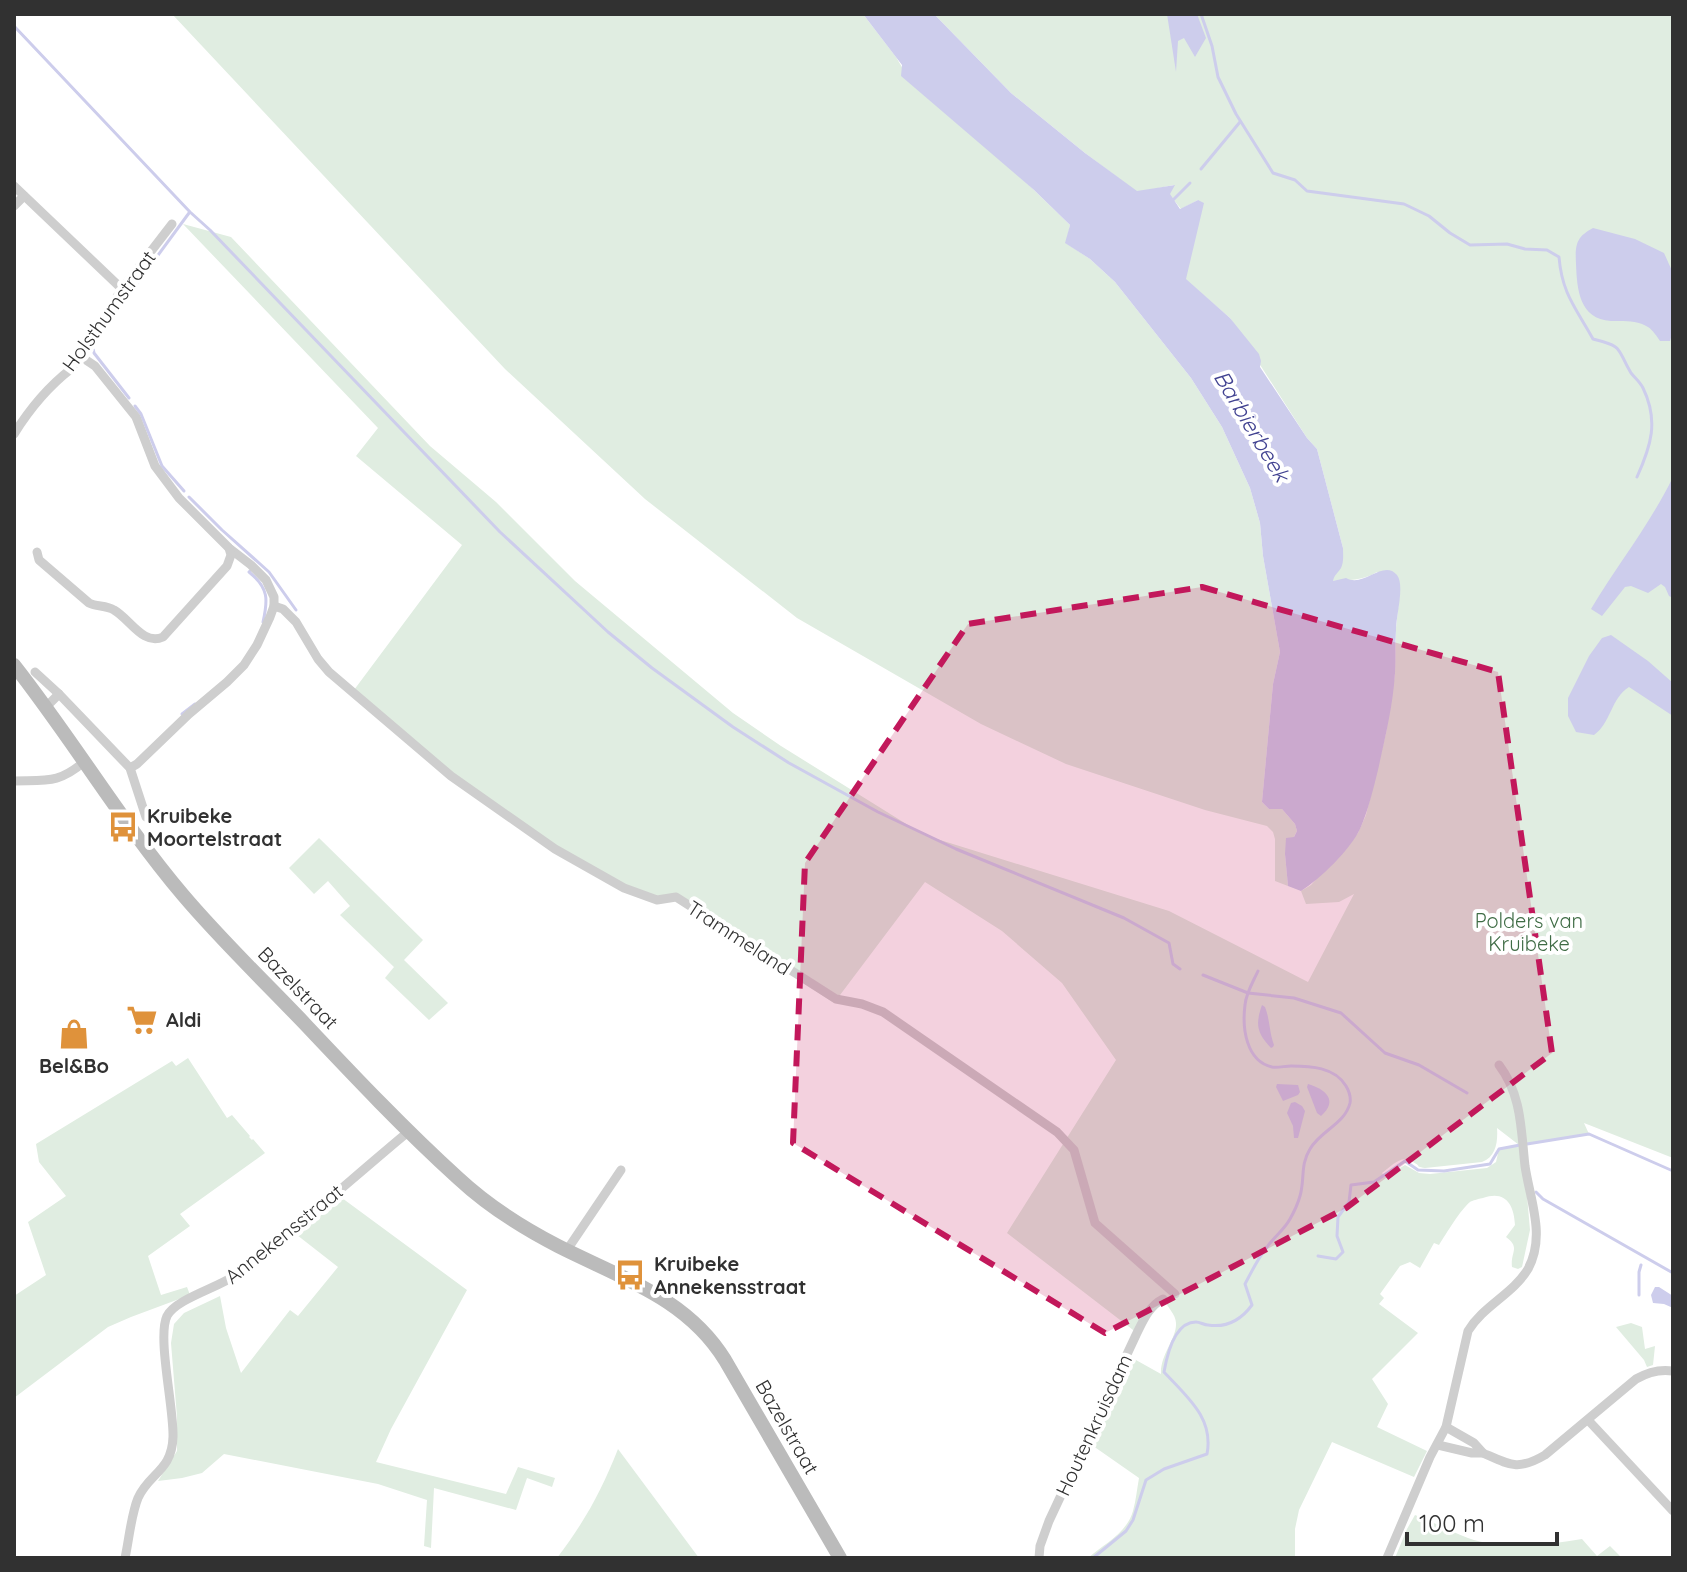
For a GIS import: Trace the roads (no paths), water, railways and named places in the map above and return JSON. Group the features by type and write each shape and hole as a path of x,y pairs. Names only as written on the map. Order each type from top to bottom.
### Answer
{"main road":[{"name":"Bazelstraat","path":"14,665 182,894 408,1132 461,1181 503,1213 567,1250 662,1298 701,1327 716,1345 840,1558"}],"street":[{"path":"14,186 122,289"},
{"path":"14,206 24,196"},
{"name":"Holsthumstraat","path":"14,434 22,421 71,369 122,289 172,224"},
{"name":"Trammeland","path":"80,356 95,366 136,417 150,455 163,478 229,548 266,580 274,597 274,606 290,615 318,659 342,684 451,776 555,849 624,888 657,900 676,897 836,999 883,1012 1057,1132 1074,1150 1095,1223 1175,1294"},
{"path":"37,552 39,560 89,603 113,609 147,637 157,640 227,566 231,555 229,548"},
{"path":"130,768 244,665 257,645 274,606"},
{"path":"35,672 130,768 146,817"},
{"path":"46,707 59,694"},
{"path":"14,781 58,778 70,774 85,761"},
{"path":"1387,1558 1446,1427 1468,1331 1476,1318 1522,1277 1531,1262 1537,1223 1518,1104 1499,1065"},
{"name":"Annekensstraat","path":"125,1558 138,1498 170,1456 173,1436 164,1334 167,1316 173,1307 220,1285 288,1235 408,1132"},
{"path":"567,1250 621,1170"},
{"name":"Houtenkruisdam","path":"1039,1558 1049,1521 1127,1355 1148,1313 1155,1303 1163,1299"},
{"path":"1438,1445 1483,1453 1517,1466 1530,1464 1636,1379 1646,1373 1673,1371"},
{"path":"1588,1420 1673,1511"},
{"path":"1446,1427 1474,1443 1483,1453"}],"water":[{"path":"863,14 934,14 1011,93 1137,191 1175,185 1170,194 1180,209 1198,200 1204,203 1186,279 1230,318 1259,354 1260,367 1317,449 1343,548 1342,566 1333,581 1346,578 1360,580 1386,570 1397,575 1400,593 1392,698 1368,808 1360,829 1342,855 1301,891 1288,886 1285,854 1286,838 1294,837 1297,831 1295,824 1282,809 1269,809 1262,802 1273,684 1280,652 1260,523 1250,488 1222,427 1191,378 1115,282 1090,259 1065,243 1070,225 1034,190 901,76 902,65"},
{"path":"1167,14 1197,14 1206,38 1195,57 1184,38 1178,41 1176,72"},
{"path":"1593,228 1635,239 1664,253 1673,273 1673,331 1670,341 1660,341 1644,325 1600,319 1586,309 1577,283 1576,252 1580,238"},
{"path":"1673,477 1673,598 1661,584 1648,593 1631,586 1625,587 1602,616 1591,609"},
{"path":"1611,635 1673,683 1673,716 1629,687 1618,697 1600,730 1594,735 1576,732 1568,716 1568,698 1589,656 1602,638"},
{"path":"1262,1005 1267,1012 1274,1045 1271,1048 1259,1028"},
{"path":"1277,1084 1298,1085 1300,1092 1283,1101"},
{"path":"1308,1084 1328,1096 1329,1105 1321,1116 1317,1113"},
{"path":"1295,1102 1305,1111 1298,1138 1294,1138 1287,1113 1291,1103"},
{"path":"1655,1287 1673,1296 1673,1308 1653,1303 1651,1295"}],"waterway":[{"name":"Barbierbeek","path":"1201,14 1218,77 1236,114 1273,173 1295,180 1307,191 1404,204 1429,216 1470,245 1507,244 1547,250 1559,257 1567,291 1593,339 1618,350 1648,400 1651,433 1637,477"},
{"path":"14,26 500,532 608,632 652,668 789,763 878,812 956,849 1124,918 1169,943 1173,964 1180,969"},
{"path":"1201,169 1240,122"},
{"path":"1172,201 1190,183"},
{"path":"129,398 94,353 95,341 189,213"},
{"path":"135,406 162,466 184,491"},
{"path":"189,497 269,572 296,610"},
{"path":"250,571 264,589 266,607 263,622"},
{"path":"182,714 195,704"},
{"name":"Barbierbeek","path":"1093,1558 1126,1531 1133,1520 1146,1480 1164,1469 1207,1454 1208,1441 1203,1419 1190,1399 1164,1372 1173,1341 1188,1323 1227,1324 1238,1319 1252,1305 1245,1284 1294,1210 1307,1155 1314,1143 1343,1117 1350,1103 1346,1086 1329,1071 1306,1066 1272,1067 1263,1064 1251,1051 1245,1033 1244,1014 1247,996 1258,971"},
{"path":"1203,975 1248,993 1294,998 1341,1013 1385,1053 1419,1065 1467,1093"},
{"path":"1527,1144 1589,1134 1673,1171"},
{"path":"1318,1256 1336,1259 1343,1252 1337,1236 1338,1217 1349,1202 1351,1185 1374,1182 1405,1161 1418,1170 1444,1171 1490,1164 1499,1149 1520,1145"},
{"path":"1536,1192 1543,1199 1673,1273"},
{"path":"1639,1295 1641,1265"}],"place":[{"name":"Kruibeke Moortelstraat","path":"123,827"},
{"name":"Aldi","path":"142,1020"},
{"name":"Bel&Bo","path":"74,1034"},
{"name":"Kruibeke Annekensstraat","path":"630,1275"}],"park label":[{"name":"Polders van Kruibeke","path":"1529,932"}]}
